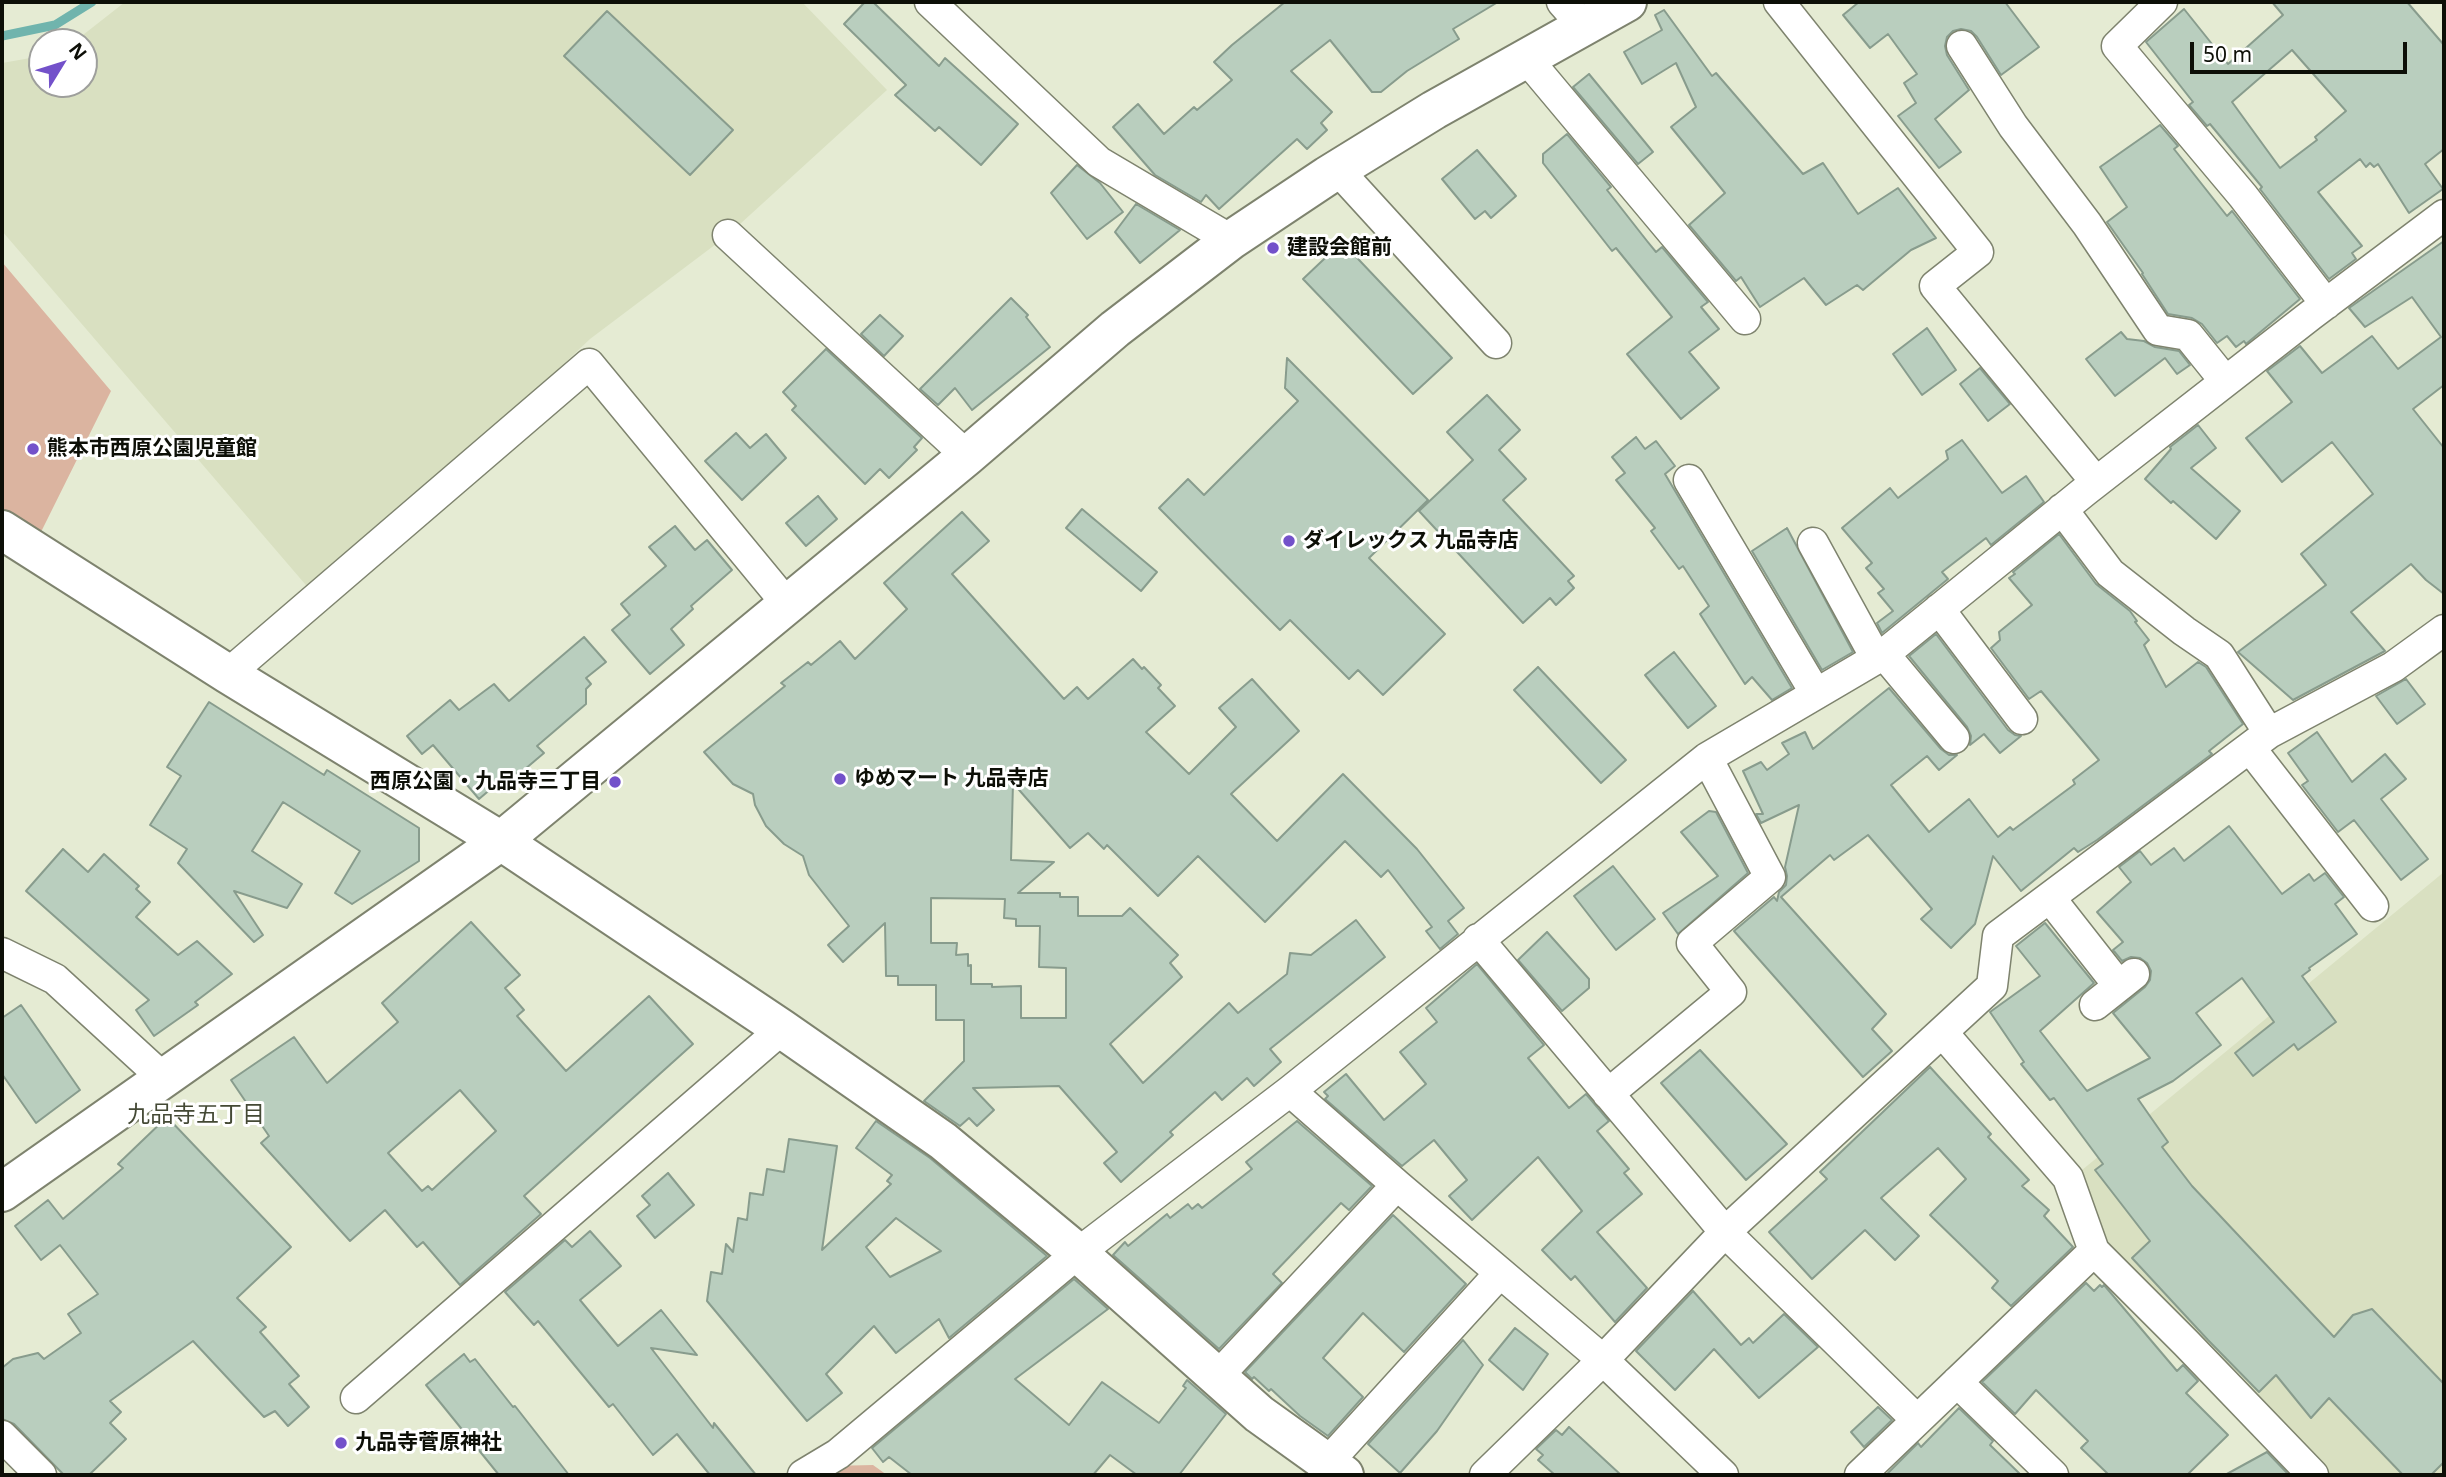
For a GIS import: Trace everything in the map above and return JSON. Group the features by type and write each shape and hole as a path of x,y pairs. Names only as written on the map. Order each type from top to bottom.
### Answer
{"street":[{"path":"2,1192 501,841 967,456 1115,329 1231,240 1337,169 1434,110 1527,59 1573,15 1627,2"},
{"path":"1779,2 1978,252 1935,286 2096,482"},
{"path":"2162,2 2116,46 2243,196 2326,304"},
{"path":"938,4 1099,162 1231,240"},
{"path":"1962,46 2013,126 2087,224 2158,330 2188,335 2225,381"},
{"path":"1527,59 1745,319"},
{"path":"1337,169 1496,342"},
{"path":"803,1475 838,1454 1078,1253 1290,1091 1707,758 1880,656 2225,381 2444,215"},
{"path":"728,235 967,456"},
{"path":"228,674 589,365 787,604"},
{"path":"1689,480 1816,694"},
{"path":"2062,509 2110,573 2219,655 2260,741 2373,906"},
{"path":"2,530 228,674 501,841 782,1029 943,1141 1078,1253 1259,1414 1339,1472 1500,1273"},
{"path":"1813,543 1880,656 1954,738"},
{"path":"1939,609 2022,719"},
{"path":"1485,1475 1603,1360 1725,1232 1992,986 1998,936 2260,741 2393,667 2444,630"},
{"path":"1608,1094 1731,992 1692,943 1770,877 1707,758"},
{"path":"2050,898 2127,980 2095,1005"},
{"path":"1478,939 1725,1232 1917,1420"},
{"path":"2,953 55,979 163,1078"},
{"path":"356,1398 782,1029"},
{"path":"1942,1032 2068,1178 2094,1251 2314,1475"},
{"path":"1290,1091 1396,1185 1603,1360 1723,1475"},
{"path":"1217,1377 1396,1185"},
{"path":"1860,1475 2094,1251"},
{"path":"1958,1382 2053,1475"},
{"path":"2,1437 41,1475"}],"shaded area":[{"path":"125,2 802,2 887,90 728,235 590,339 317,598 2,231 2,63 28,58 28,98 98,98 98,28 92,28"},
{"path":"2,262 111,391 39,536 2,510"},
{"path":"2444,872 2444,1475 2324,1475 2093,1236 2076,1175"},
{"path":"873,1465 887,1475 818,1475 830,1466"}],"building":[{"path":"865,2 873,2 939,66 945,58 1018,124 981,165 939,127 935,131 895,95 906,85 844,24"},
{"path":"1285,2 1498,2 1453,29 1459,39 1407,71 1381,92 1372,92 1330,40 1291,71 1332,112 1321,123 1327,130 1307,149 1297,139 1219,209 1206,195 1201,202 1155,175 1113,127 1138,104 1164,134 1194,107 1197,110 1232,80 1214,62"},
{"path":"1859,2 2005,2 2039,47 2001,75 1971,31 1953,31 1947,37 1947,55 1969,90 1935,119 1961,152 1939,168 1898,116 1916,103 1904,83 1917,74 1888,34 1870,48 1843,15"},
{"path":"2272,2 2407,2 2444,45 2444,149 2425,164 2443,189 2409,213 2378,164 2374,167 2370,163 2366,167 2360,159 2318,192 2362,246 2352,253 2356,259 2329,279 2260,189 2262,187 2210,124 2207,126 2189,105 2193,102 2146,42 2184,9 2228,64 2283,15","holes":["2292,50 2346,111 2315,137 2317,140 2280,168 2232,102"]},
{"path":"1664,10 1712,76 1716,73 1803,174 1823,163 1858,214 1898,188 1936,238 1911,250 1863,290 1857,285 1826,305 1804,278 1760,307 1741,277 1736,281 1689,225 1725,193 1671,127 1696,107 1676,63 1642,84 1624,52 1662,30 1655,15"},
{"path":"607,11 733,130 690,175 564,56"},
{"path":"1589,74 1653,152 1638,164 1573,87"},
{"path":"2160,125 2178,146 2174,149 2227,216 2232,211 2300,299 2246,344 2244,341 2236,347 2227,336 2217,343 2202,324 2192,318 2168,314 2107,222 2127,207 2100,167"},
{"path":"1567,134 1611,187 1607,190 1656,252 1662,247 1708,302 1701,307 1719,329 1689,352 1719,388 1681,419 1627,354 1672,317 1616,248 1612,251 1543,163 1543,154"},
{"path":"1477,150 1516,196 1491,218 1485,211 1475,219 1442,179"},
{"path":"1077,165 1100,183 1123,212 1087,239 1051,193"},
{"path":"1136,204 1180,230 1140,263 1115,232"},
{"path":"2444,241 2444,385 2413,409 2444,448 2444,594 2411,564 2351,612 2385,651 2293,700 2238,652 2326,585 2301,554 2373,494 2332,442 2282,482 2246,438 2292,402 2267,371 2300,346 2322,373 2372,336 2398,369 2441,337 2412,297 2365,327 2349,308"},
{"path":"1342,242 1452,358 1413,394 1303,279"},
{"path":"1011,298 1028,315 1026,317 1050,347 972,410 955,388 938,405 920,389"},
{"path":"880,315 903,336 884,356 861,334"},
{"path":"1927,328 1956,370 1922,395 1893,354"},
{"path":"2121,332 2127,339 2179,351 2190,365 2177,374 2165,358 2115,396 2086,359"},
{"path":"826,349 922,438 914,447 917,450 889,478 880,469 865,484 792,410 796,406 783,392"},
{"name":"ダイレックス 九品寺店","path":"1287,358 1428,500 1369,558 1445,634 1383,695 1358,670 1349,679 1290,620 1280,630 1159,508 1188,479 1204,495 1298,401 1285,388"},
{"path":"1980,368 2010,404 1988,421 1960,384"},
{"path":"1487,395 1520,430 1499,450 1526,479 1503,500 1574,576 1568,581 1574,588 1556,605 1550,598 1523,623 1419,511 1473,460 1447,432"},
{"path":"2198,425 2216,448 2191,468 2240,511 2216,539 2145,479 2170,447"},
{"path":"736,433 750,448 766,434 786,458 742,500 705,461"},
{"path":"1636,437 1645,449 1656,441 1675,466 1665,474 1792,688 1772,700 1752,677 1745,684 1700,614 1709,606 1683,566 1679,569 1651,531 1655,528 1616,480 1625,473 1612,457"},
{"path":"1962,440 2002,493 2026,476 2044,502 1991,545 1986,538 1942,572 1948,579 1882,633 1877,623 1893,611 1878,593 1884,589 1866,568 1872,563 1842,528 1890,488 1898,498 1948,459 1946,451"},
{"path":"818,496 837,519 806,546 786,523"},
{"path":"1082,509 1157,572 1141,591 1066,528"},
{"path":"962,512 989,541 952,574 1064,699 1077,687 1088,699 1133,659 1142,669 1144,667 1161,685 1158,688 1175,706 1146,732 1189,774 1236,727 1219,708 1252,679 1299,731 1231,794 1277,841 1343,774 1417,849 1464,908 1448,921 1458,934 1440,949 1426,931 1432,927 1388,870 1381,877 1345,841 1265,922 1198,856 1158,896 1107,845 1104,849 1088,833 1070,848 1013,783 1011,860 1054,862 1018,893 1060,893 1060,897 1078,897 1078,916 1122,916 1130,908 1178,955 1170,963 1182,977 1110,1044 1143,1083 1229,1003 1238,1013 1287,974 1290,953 1311,955 1356,920 1385,957 1270,1049 1281,1062 1254,1086 1247,1078 1222,1100 1215,1092 1170,1132 1173,1135 1121,1182 1104,1163 1117,1152 1059,1086 973,1088 994,1110 977,1126 969,1118 960,1126 924,1101 964,1061 964,1020 936,1020 936,985 898,985 898,976 886,976 885,923 843,962 828,945 849,926 809,875 803,856 784,844 766,826 755,805 753,794 733,784 704,752 785,686 781,683 808,662 811,665 840,641 855,659 907,609 884,583","holes":["931,898 1005,899 1004,918 1016,919 1016,926 1040,926 1039,967 1066,968 1066,1018 1021,1018 1021,986 992,987 992,984 971,984 968,954 956,955 957,943 931,943"]},
{"path":"675,526 695,550 707,540 732,570 691,606 693,609 671,629 684,645 650,674 612,630 630,615 621,604 666,566 649,547"},
{"path":"1787,528 1853,652 1822,670 1752,551"},
{"path":"2059,534 2096,584 2130,611 2137,621 2135,622 2149,640 2144,645 2166,687 2198,662 2206,667 2243,724 2209,751 2212,754 2097,840 2078,852 2074,848 2021,891 1993,856 1975,924 1951,948 1921,919 1932,909 1868,835 1834,860 1830,855 1781,897 1886,1014 1872,1029 1892,1051 1863,1077 1734,931 1774,897 1777,901 1779,892 1786,885 1785,867 1799,805 1761,823 1756,814 1763,814 1743,771 1761,762 1767,770 1789,754 1782,743 1805,732 1813,749 1889,688 1941,749 1949,755 1957,755 1939,770 1927,756 1891,785 1929,832 1969,799 1998,837 2010,827 2013,830 2075,784 2073,780 2099,760 2041,691 2029,699 1991,648 2000,640 1999,632 2032,605 2009,578"},
{"path":"1936,634 2008,730 2021,736 2000,753 1984,734 1970,745 1971,736 1967,727 1909,656"},
{"path":"584,637 606,662 586,678 591,684 586,689 586,704 537,746 544,753 518,775 513,770 479,799 433,745 422,754 407,736 450,700 459,710 494,684 509,701"},
{"path":"1674,652 1716,706 1688,728 1645,675"},
{"path":"1538,667 1626,760 1601,783 1514,690"},
{"path":"2406,679 2425,704 2397,724 2376,696"},
{"path":"209,702 324,775 327,770 419,828 419,861 352,904 335,893 360,851 283,802 252,851 302,884 287,908 234,891 263,935 254,942 178,863 187,849 150,825 181,776 167,767"},
{"path":"2317,732 2352,782 2385,754 2406,779 2381,799 2428,859 2401,880 2354,820 2338,832 2302,785 2308,781 2288,753"},
{"path":"1709,811 1716,812 1748,873 1678,934 1663,913 1718,876 1681,832"},
{"path":"2229,826 2282,894 2309,874 2314,881 2325,873 2344,897 2335,904 2357,934 2309,968 2302,976 2336,1022 2298,1050 2294,1044 2253,1076 2235,1053 2274,1022 2242,978 2196,1013 2221,1045 2173,1081 2138,1099 2168,1142 2162,1147 2192,1186 2334,1337 2353,1315 2372,1309 2444,1384 2444,1462 2431,1475 2403,1475 2329,1398 2311,1418 2276,1375 2259,1392 2208,1340 2132,1258 2150,1241 2095,1170 2103,1164 2054,1098 2050,1100 2021,1064 2024,1062 1990,1012 2040,976 2016,946 2045,923 2094,983 2040,1031 2087,1091 2150,1058 2113,1013 2145,987 2150,980 2151,971 2147,963 2140,958 2131,957 2122,961 2113,950 2123,942 2097,912 2131,882 2119,867 2140,851 2151,865 2174,848 2184,861"},
{"path":"63,849 88,872 104,854 139,886 136,889 150,902 136,917 178,955 197,941 232,974 195,1002 198,1005 154,1036 136,1010 149,1000 26,891"},
{"path":"1613,866 1655,919 1616,950 1574,896"},
{"path":"471,922 520,975 505,988 524,1010 517,1016 566,1071 649,996 693,1044 524,1196 541,1214 460,1285 423,1242 417,1247 385,1210 350,1241 261,1143 269,1136 231,1080 294,1037 327,1083 398,1022 382,1003","holes":["460,1090 496,1131 432,1190 428,1186 422,1191 388,1153"]},
{"path":"1547,932 1589,979 1589,988 1562,1011 1518,960"},
{"path":"1477,964 1544,1045 1528,1058 1569,1108 1586,1094 1609,1121 1597,1131 1629,1169 1624,1173 1642,1194 1597,1232 1647,1288 1615,1322 1575,1276 1571,1280 1542,1250 1582,1211 1538,1157 1472,1220 1449,1196 1467,1180 1434,1140 1402,1166 1325,1099 1328,1096 1324,1092 1346,1074 1384,1120 1426,1084 1400,1052 1437,1022 1426,1008"},
{"path":"21,1005 80,1090 36,1123 2,1074 2,1018"},
{"path":"1700,1050 1787,1144 1746,1180 1661,1083"},
{"path":"1930,1067 1991,1134 1988,1137 2029,1180 2022,1186 2049,1210 2044,1216 2073,1247 2011,1306 1992,1288 1998,1281 1930,1215 1966,1179 1938,1148 1881,1198 1919,1236 1895,1260 1865,1230 1812,1279 1769,1232 1827,1179 1820,1172"},
{"path":"167,1117 291,1247 237,1298 266,1327 260,1332 299,1376 289,1384 309,1407 288,1426 275,1411 264,1417 193,1341 110,1401 121,1412 110,1423 126,1439 89,1475 64,1475 14,1424 2,1419 2,1368 13,1359 38,1353 44,1359 81,1333 68,1314 98,1294 60,1245 41,1260 15,1226 48,1200 63,1219 123,1168 118,1164"},
{"path":"876,1121 930,1158 1047,1256 949,1338 939,1319 896,1353 874,1326 826,1374 842,1393 807,1421 707,1301 711,1272 722,1274 726,1244 733,1252 738,1218 747,1220 750,1193 763,1195 767,1169 784,1172 789,1139 837,1146 822,1250 891,1184 887,1181 892,1175 856,1148","holes":["896,1218 941,1251 890,1277 866,1247"]},
{"path":"1297,1121 1372,1186 1349,1210 1341,1203 1273,1274 1282,1283 1219,1349 1113,1255 1125,1242 1128,1246 1167,1214 1170,1218 1188,1204 1192,1209 1198,1204 1202,1208 1252,1169 1246,1162"},
{"path":"668,1173 694,1205 655,1238 637,1216 650,1205 642,1196"},
{"path":"1393,1215 1466,1284 1404,1352 1363,1313 1323,1358 1363,1397 1328,1436 1300,1416 1271,1389 1269,1391 1245,1372"},
{"path":"590,1231 621,1266 580,1300 618,1346 661,1310 697,1355 651,1348 713,1428 714,1423 756,1475 710,1475 677,1434 653,1455 613,1404 609,1407 538,1321 534,1325 505,1292 565,1240 572,1247"},
{"path":"1074,1279 1108,1309 1015,1379 1069,1425 1102,1382 1159,1423 1186,1388 1183,1386 1187,1380 1226,1414 1179,1475 1137,1475 1110,1455 1093,1475 912,1475 889,1457 883,1462 872,1448"},
{"path":"2086,1283 2094,1291 2104,1285 2177,1371 2183,1365 2198,1381 2186,1393 2228,1435 2187,1475 2109,1475 2081,1448 2088,1441 2036,1390 2015,1414 1982,1382"},
{"path":"1693,1291 1741,1345 1749,1338 1753,1343 1784,1314 1818,1347 1759,1398 1714,1349 1675,1390 1636,1351"},
{"path":"1515,1328 1548,1354 1523,1390 1489,1360"},
{"path":"1463,1340 1483,1365 1437,1431 1400,1473 1368,1444"},
{"path":"464,1354 470,1362 475,1359 569,1475 499,1475 426,1385"},
{"path":"1878,1407 1892,1420 1864,1447 1851,1432"},
{"path":"1959,1408 1993,1441 1990,1445 2021,1475 1888,1473 1918,1443 1921,1447"},
{"path":"1569,1427 1621,1475 1555,1475 1538,1460 1543,1455 1536,1449 1556,1430 1562,1435"},
{"path":"2267,1452 2289,1475 2225,1475"}],"waterway":[{"path":"2,36 55,25 92,2"}],"place":[{"name":"建設会館前","path":"1273,248"},
{"name":"熊本市西原公園児童館","path":"33,449"},
{"name":"ダイレックス 九品寺店","path":"1289,541"},
{"name":"ゆめマート 九品寺店","path":"840,779"},
{"name":"西原公園・九品寺三丁目","path":"615,782"},
{"name":"九品寺菅原神社","path":"341,1443"}],"district":[{"name":"九品寺五丁目","path":"196,1115"}]}
